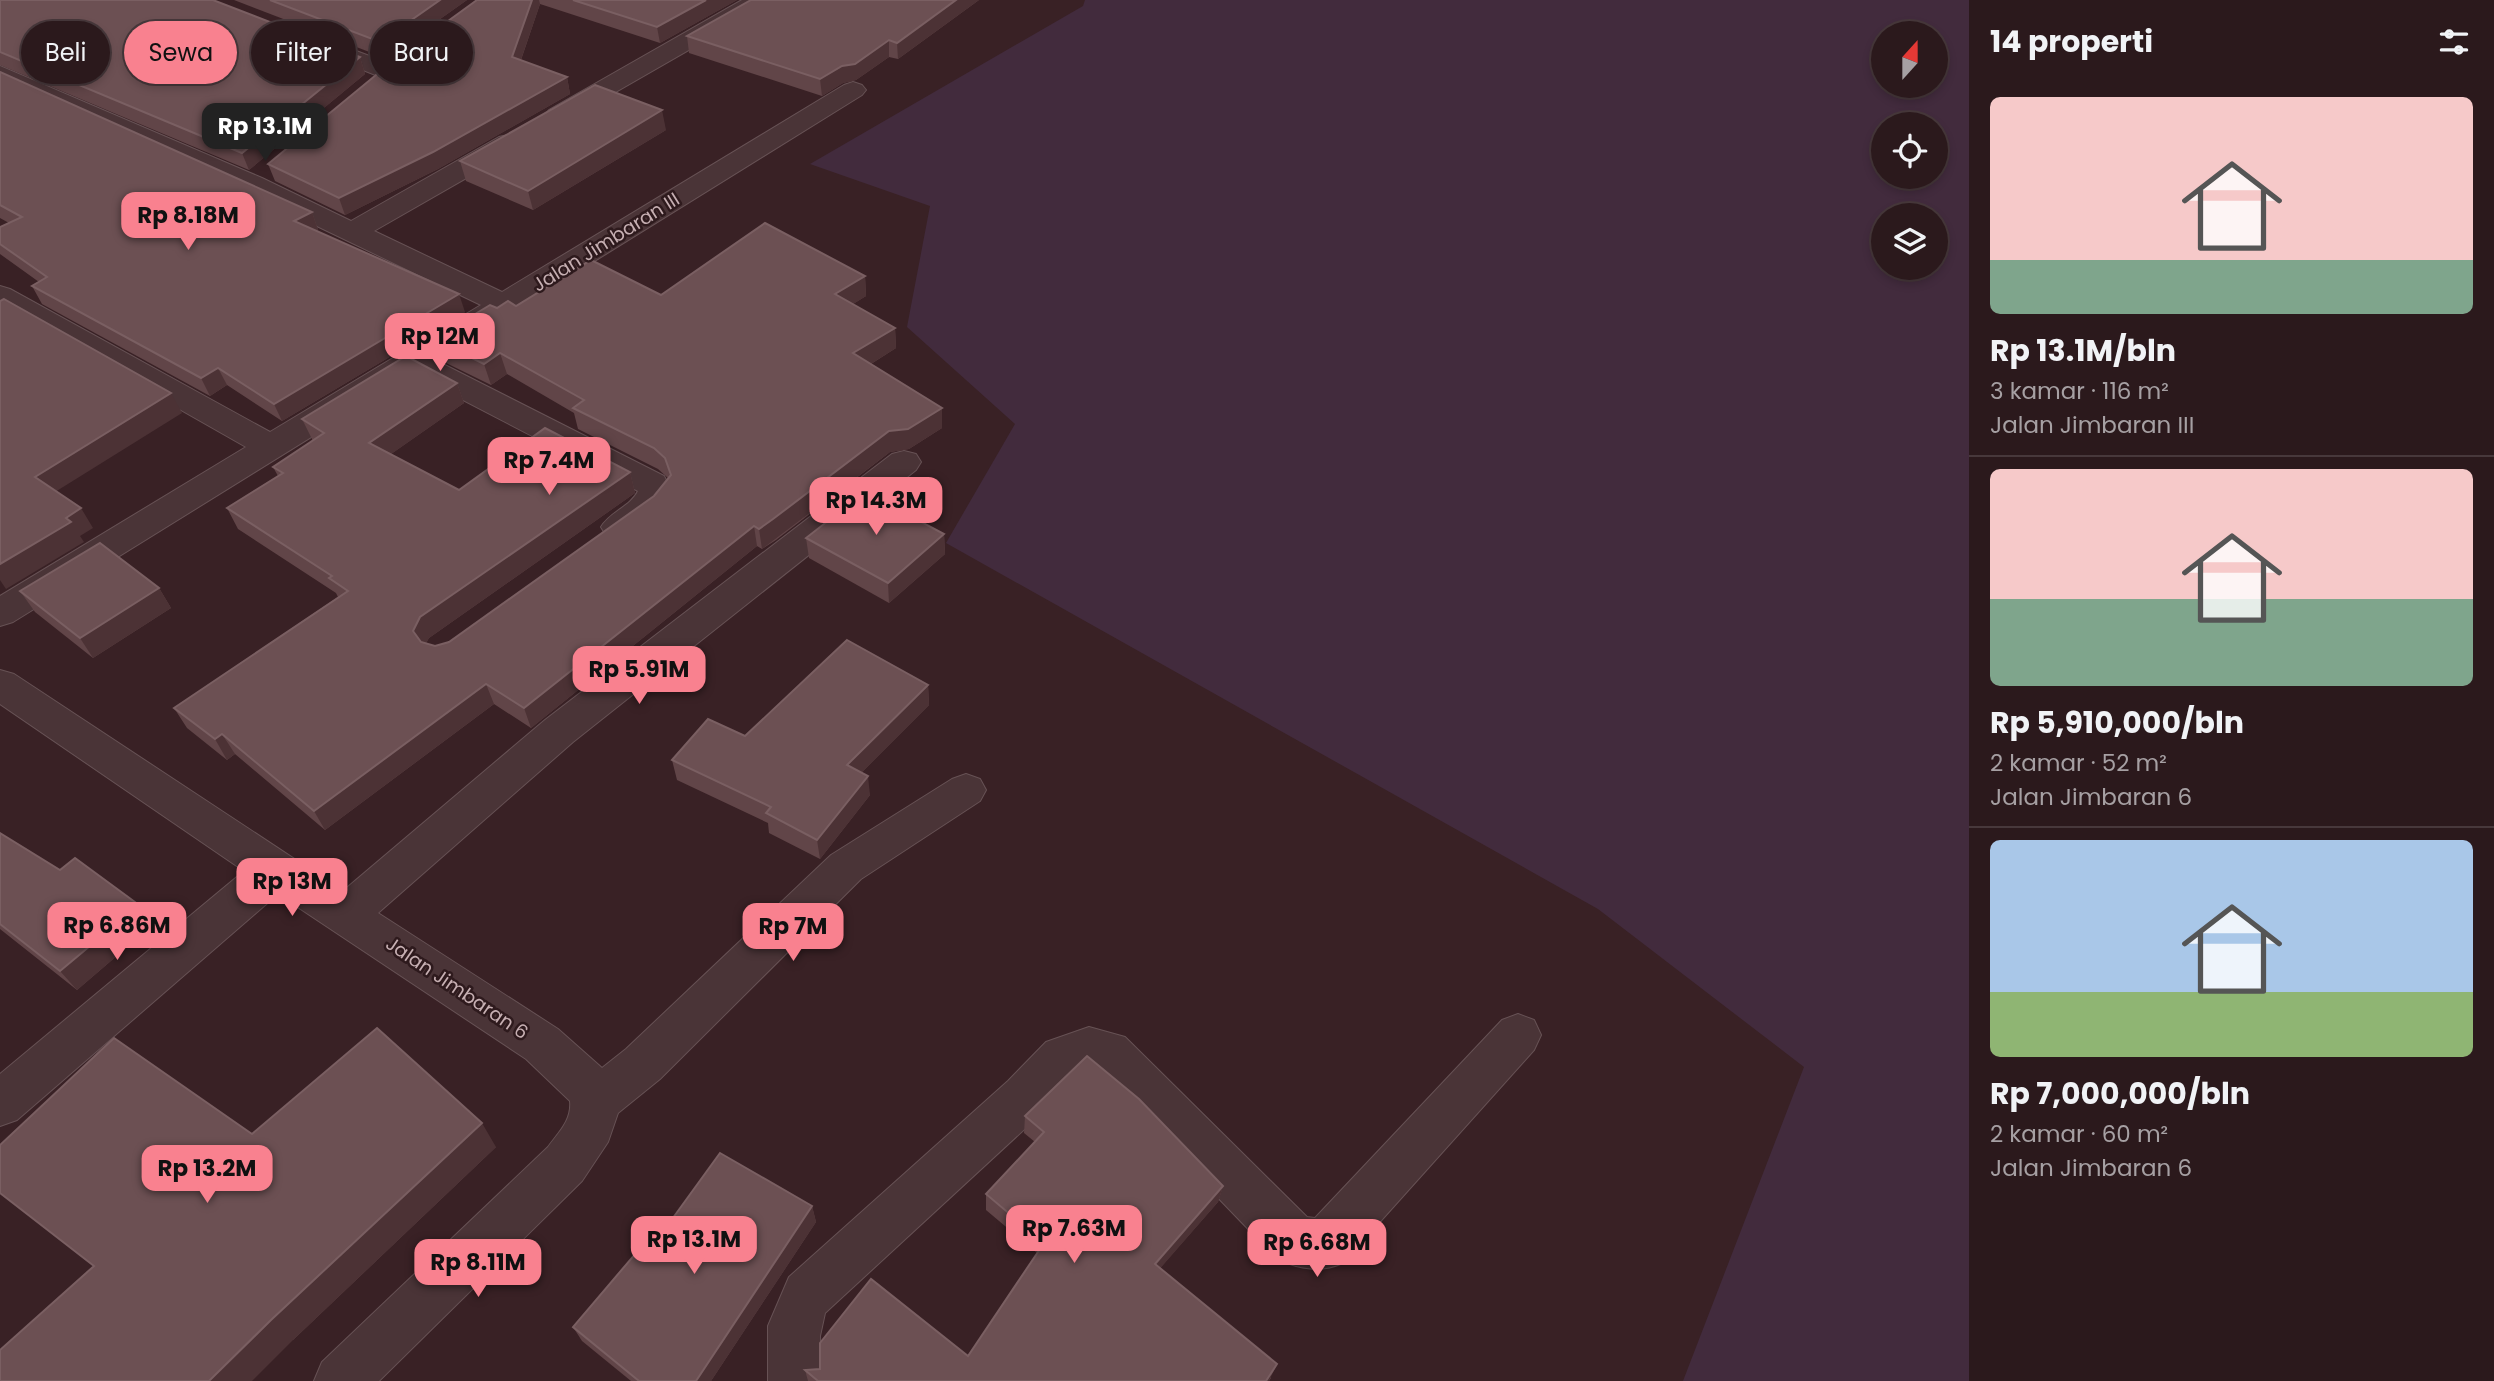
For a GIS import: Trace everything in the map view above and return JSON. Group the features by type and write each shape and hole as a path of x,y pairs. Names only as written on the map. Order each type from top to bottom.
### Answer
{"street":[{"path":"352,232 760,0"},
{"path":"0,73 263,175 352,232 505,305"},
{"path":"367,89 373,84"},
{"name":"Jalan Jimbaran III","path":"0,613 853,90"},
{"path":"0,296 270,446"},
{"path":"410,360 652,484 656,494 652,501 589,547"},
{"path":"346,915 559,731 904,462"},
{"name":"Jalan Jimbaran 6","path":"5,696 542,1044 591,1088 597,1101"},
{"path":"341,1381 565,1164 583,1143 593,1123 597,1101 643,1064 846,867 966,790"},
{"path":"0,1104 276,870"},
{"path":"795,1381 792,1345 794,1319 807,1295 1025,1097 1063,1057 1089,1048 1110,1052 1295,1241 1325,1245 1518,1035"}],"shaded area":[{"path":"1085,0 1969,0 1969,1381 1683,1381 1804,1067 1598,909 946,543 1015,424 907,327 930,206 810,164 1083,6"}],"building":[{"path":"0,0 213,0 267,21 251,21 251,84 327,84 242,153 77,84 110,84 110,21 21,21 21,61 0,52"},
{"path":"270,0 440,0 410,21 370,21 370,38 356,33 356,21 325,21"},
{"path":"477,0 532,0 512,57 567,77 433,152 339,198 268,164 370,80 370,84 473,84 473,21 448,21"},
{"path":"573,0 706,0 657,27"},
{"path":"751,0 956,0 897,43 889,40 855,64 842,66 820,79 687,36"},
{"path":"0,72 21,81 21,84 27,84 312,212 294,221 459,294 274,404 218,368 201,378 32,286 47,277 0,244 0,227 22,217 0,205"},
{"path":"595,85 662,110 528,191 460,161"},
{"path":"765,223 865,276 835,294 895,328 853,353 942,408 908,429 889,431 759,529 754,526 524,708 486,684 314,811 222,734 215,739 174,708 348,591 329,578 332,576 227,508 283,473 273,467 324,433 302,419 406,356 457,383 369,443 459,490 545,428 630,472 420,617 413,631 421,642 435,646 449,642 654,496 671,475 665,458 654,448 573,408 584,400 500,353 484,364 434,339 490,305 497,308 508,301 516,306 591,260 661,295"},
{"path":"4,299 171,393 35,477 81,508 66,518 71,522 0,564 0,301"},
{"path":"865,492 944,534 888,583 806,538"},
{"path":"100,543 159,588 80,638 20,591"},
{"path":"847,640 928,685 847,765 868,776 817,840 766,813 771,807 672,760 708,719 745,736"},
{"path":"0,833 60,870 75,858 139,905 60,971 0,924"},
{"path":"377,1028 482,1123 209,1381 0,1381 0,1350 94,1266 0,1193 0,1145 114,1038 252,1134"},
{"path":"1087,1056 1139,1099 1223,1186 1155,1264 1277,1364 1266,1381 818,1381 805,1370 820,1369 820,1343 871,1279 968,1356 1044,1243 986,1194 1044,1132 1025,1116"},
{"path":"720,1153 812,1206 696,1381 639,1381 573,1327 665,1219 670,1222"}]}
